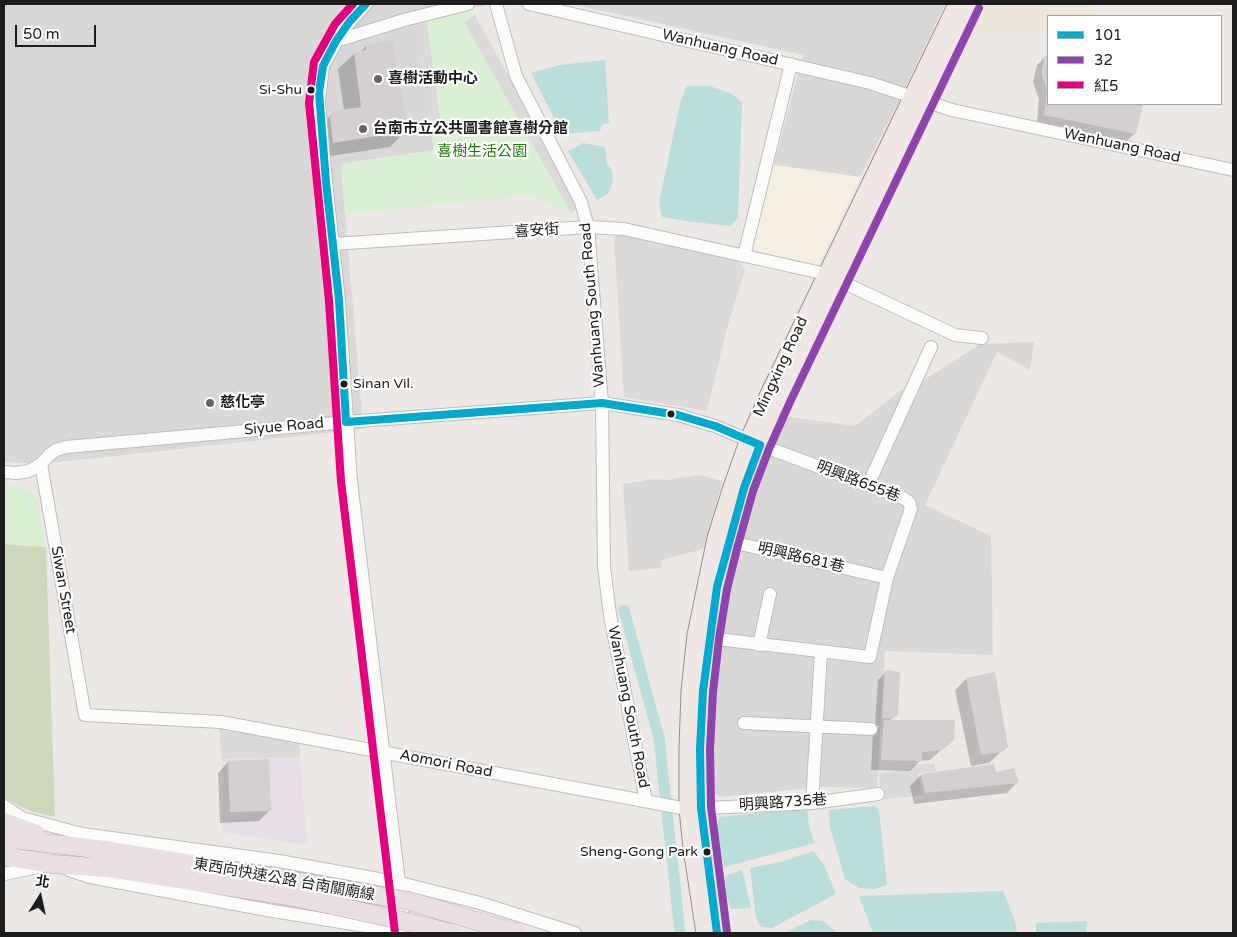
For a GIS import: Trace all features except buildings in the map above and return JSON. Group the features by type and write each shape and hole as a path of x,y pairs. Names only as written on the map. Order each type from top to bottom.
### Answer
{"highway":[{"path":"4,822 77,847"},
{"path":"4,838 77,847"},
{"name":"東西向快速公路 台南關廟線","path":"77,847 295,889 451,933"},
{"name":"東西向快速公路 台南關廟線","path":"4,856 52,864 109,868 409,901 517,933"}],"main road":[{"name":"Mingxing Road","path":"917,100 956,4"},
{"name":"Mingxing Road","path":"717,933 710,887 692,809 700,749 703,690 709,638 718,587 722,540 731,486 754,442 917,100 970,4"},
{"name":"Mingxing Road","path":"704,933 694,874 692,809 687,748 689,691 695,635 722,540"}],"street":[{"path":"4,874 52,864 90,877 267,910 406,933 352,490 339,300 319,102 323,66 336,41 350,21 366,4"},
{"path":"336,41 404,20 468,4"},
{"name":"Wanhuang South Road","path":"496,4 516,76 581,202 588,228 602,403 604,567 610,615 646,801"},
{"name":"Wanhuang Road","path":"529,4 870,83 952,110 1233,170"},
{"path":"744,256 792,64"},
{"name":"喜安街","path":"333,244 588,228 638,231 832,277 955,335 982,338"},
{"path":"868,485 932,347"},
{"name":"Siyue Road","path":"4,472 29,471 41,464 56,450 66,448 346,422 602,403 678,415 715,426 754,442"},
{"name":"明興路655巷","path":"754,442 903,498 909,502 911,509 887,578"},
{"name":"Siwan Street","path":"41,464 84,716"},
{"name":"明興路681巷","path":"722,540 887,578"},
{"path":"709,638 870,657 887,578"},
{"path":"759,644 770,594"},
{"path":"812,802 821,652"},
{"name":"Aomori Road","path":"84,716 221,722 692,809"},
{"path":"744,723 871,729"},
{"name":"明興路735巷","path":"692,809 812,802 878,794"},
{"path":"4,806 22,818 82,834 279,861 400,883 480,903 575,933"}],"shaded area":[{"path":"4,4 483,4 484,6 470,7 415,28 434,150 341,164 363,429 41,464 4,462"},
{"path":"571,4 945,4 900,99 860,177 774,165 803,55"},
{"path":"972,4 1094,4 1092,15 1047,15 1047,34 958,32"},
{"path":"475,15 581,207 571,213 464,22"},
{"path":"426,17 441,124 430,125 415,28 418,20"},
{"path":"774,165 860,177 812,278 754,267 751,251"},
{"path":"620,232 738,261 745,270 727,328 707,411 624,397 614,238"},
{"path":"1034,342 1030,370 997,352 925,505 991,536 993,655 885,651 877,788 821,787 720,797 711,790 716,658 737,553 765,459 784,416 855,426 901,390 918,392 923,381 980,344"},
{"path":"699,475 723,481 703,549 662,560 661,568 629,571 623,484"},
{"path":"219,727 299,742 300,757 222,759"},
{"path":"300,757 307,845 223,832 222,759"},
{"path":"934,763 936,771 918,773 922,795 881,800 879,773 911,769 912,765"}],"green space":[{"name":"喜樹生活公園","path":"470,7 475,15 464,22 571,213 531,195 345,214 341,164 434,150 430,125 441,123 426,17"},
{"path":"4,485 23,487 36,497 46,547 4,544"},
{"path":"4,544 46,547 55,817 30,811 4,798"}],"water":[{"path":"605,60 609,123 602,125 600,131 567,134 555,120 531,73 560,65"},
{"path":"687,86 710,86 732,94 742,102 738,218 730,226 662,217 659,203 680,103"},
{"path":"583,143 605,147 607,164 612,171 613,181 608,194 597,200 568,151"},
{"path":"875,806 879,811 887,885 875,889 859,888 845,879 830,827 829,810"},
{"path":"807,808 809,827 815,843 724,867 716,830 719,817"},
{"path":"814,851 824,865 836,894 772,928 761,927 756,918 750,868 781,862"},
{"path":"742,870 751,908 731,909 726,893 725,876"},
{"path":"1003,891 1015,921 1017,933 873,933 859,896"},
{"path":"811,920 823,921 838,933 785,933"},
{"path":"1087,921 1086,933 1036,933 1036,923"}],"waterway":[{"path":"624,610 659,738 680,933"}],"transit line":[{"name":"紅5","path":"353,4 335,24 314,62 309,103 329,301 341,482 395,933"},
{"name":"101","path":"346,422 339,300 326,182 319,92 323,66 336,41 350,21 366,4"},
{"name":"32","path":"727,932 711,807 710,749 713,692 719,639 727,589 738,545 753,491 790,402 979,8"},
{"name":"101","path":"346,422 602,403 678,415 715,426 760,445 744,488 717,587 703,691 700,749 701,808 717,933"}],"place":[{"name":"喜樹活動中心","path":"378,79"},
{"name":"Si-Shu","path":"311,90"},
{"name":"台南市立公共圖書館喜樹分館","path":"363,129"},
{"name":"Sinan Vil.","path":"344,384"},
{"name":"慈化亭","path":"210,403"},
{"name":"Sheng-Gong Park","path":"707,852"}]}
